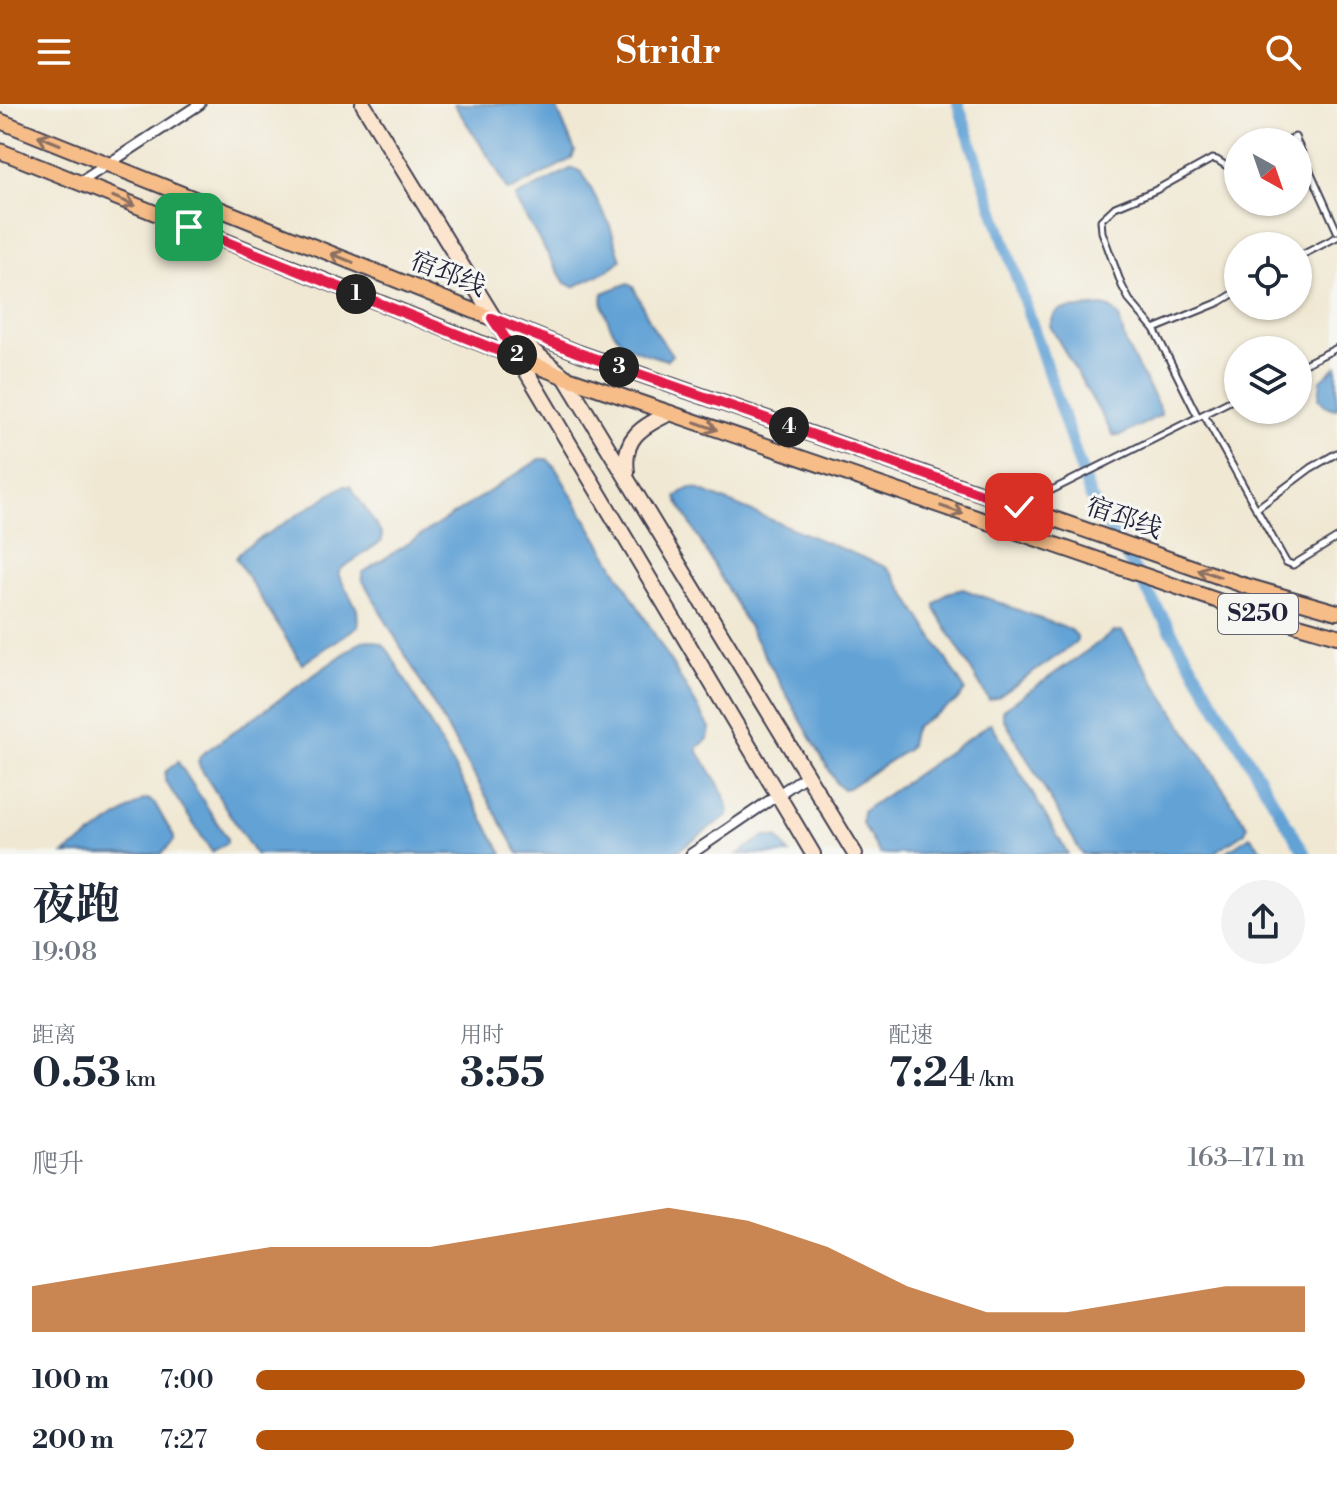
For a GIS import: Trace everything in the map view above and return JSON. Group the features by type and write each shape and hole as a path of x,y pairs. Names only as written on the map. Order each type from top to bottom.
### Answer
{"main road":[{"name":"宿邳线","path":"0,121 579,353 1243,585 1337,612"},
{"name":"宿邳线","path":"0,151 565,377 1236,607 1337,636"}],"street":[{"path":"79,183 200,104"},
{"path":"363,104 519,359 813,854"},
{"path":"492,318 565,377 855,854"},
{"path":"628,480 624,455 629,443 647,424 670,413"},
{"path":"691,854 807,775"}],"lane":[{"path":"1224,164 1212,159 1156,190 1115,207 1101,220 1102,232 1130,301 1154,329 1286,562 1293,565 1337,538"},
{"path":"1312,176 1337,234 1312,249"},
{"path":"1154,329 1224,300"},
{"path":"1312,360 1337,348"},
{"path":"1019,507 1224,404"},
{"path":"1256,509 1311,468 1337,453"}],"water":[{"path":"454,104 555,104 575,151 566,162 507,190"},
{"path":"572,168 582,172 609,223 621,260 609,270 574,287 565,283 516,201 516,197"},
{"path":"628,283 633,286 652,326 672,355 667,360 630,348 612,329 603,306 603,293"},
{"path":"1110,308 1119,317 1126,345 1161,411 1161,415 1120,436 1113,435 1050,326 1054,315 1060,310"},
{"path":"1337,366 1337,409 1319,399 1321,380"},
{"path":"540,459 547,459 555,467 710,728 708,739 698,747 698,752 723,792 728,815 673,854 519,854 362,579 362,573"},
{"path":"344,486 350,486 382,534 382,541 338,574 357,609 358,626 302,664 236,558 243,549"},
{"path":"691,488 886,567 894,575 965,690 957,701 916,726 908,749 843,789 837,784 676,498"},
{"path":"963,589 1071,630 1077,636 1077,642 998,697 989,700 935,609 935,604 947,593"},
{"path":"1122,631 1247,826 1245,832 1212,854 1082,854 1003,717 1003,711 1008,706 1114,632"},
{"path":"362,641 383,644 390,653 503,854 255,854 201,769 198,762 201,755"},
{"path":"991,723 1068,854 880,854 862,823 863,811"},
{"path":"178,762 227,838 227,843 212,852 165,781 165,772"},
{"path":"148,799 155,804 174,837 174,841 161,854 64,854 143,800"},
{"path":"765,836 778,838 790,854 738,854"},
{"path":"1250,836 1265,854 1223,854"}],"waterway":[{"path":"958,104 1090,496 1305,854"}],"route":[{"path":"189,227 519,359 492,318 579,353 1019,507"}]}
